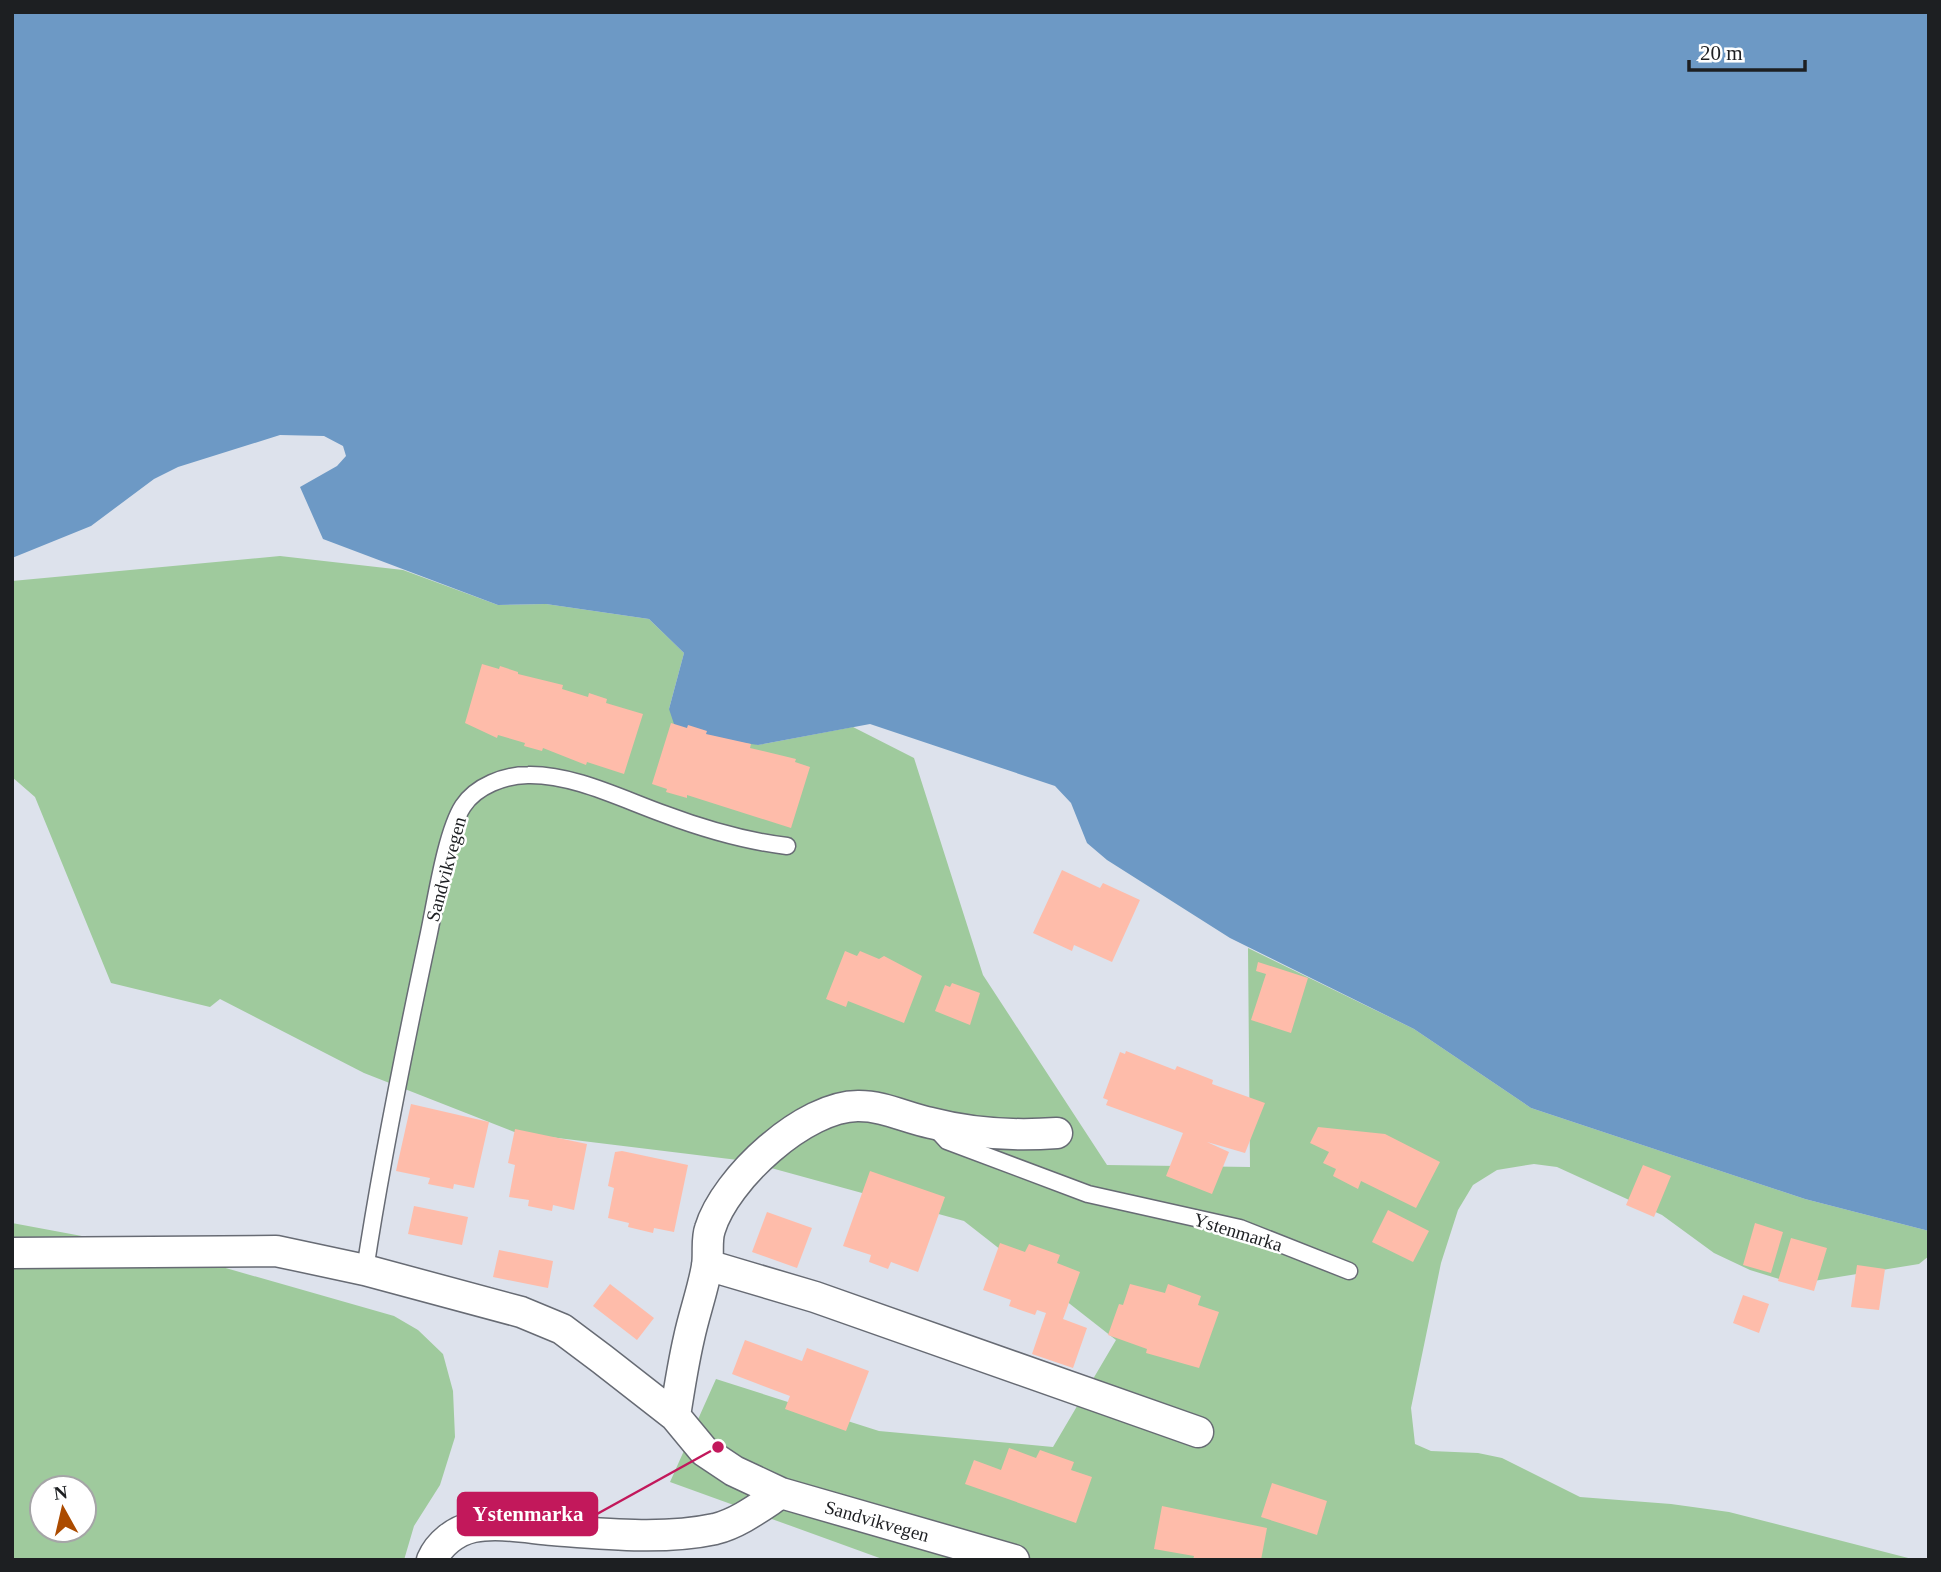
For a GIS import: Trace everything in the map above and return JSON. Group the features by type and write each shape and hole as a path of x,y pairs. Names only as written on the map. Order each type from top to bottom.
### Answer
{"street":[{"name":"Ystenmarka","path":"675,1416 689,1336 707,1265 708,1231 719,1206 772,1145 814,1118 838,1108 858,1106 882,1108 931,1124 1009,1136 1057,1133"},
{"name":"Sandvikvegen","path":"12,1253 276,1251 477,1298 562,1329 675,1416 704,1451 734,1471 781,1493 1014,1560"},
{"path":"707,1265 891,1322 1198,1432"},
{"path":"432,1560 437,1549 451,1537 472,1527 509,1526 595,1533 676,1533 716,1529 751,1513 781,1493"}],"lane":[{"name":"Sandvikvegen","path":"365,1270 389,1123 438,892 456,822 463,806 474,794 505,778 545,776 598,790 725,834 787,846"},
{"name":"Ystenmarka","path":"931,1124 947,1141 1088,1194 1240,1228 1349,1271"}],"green space":[{"path":"280,556 403,570 498,605 546,604 649,619 684,653 669,709 758,745 853,727 914,758 983,975 1107,1165 1250,1167 1248,948 1414,1029 1531,1108 1805,1199 1929,1231 1929,1256 1919,1264 1795,1284 1750,1270 1714,1253 1662,1215 1557,1167 1534,1164 1497,1170 1473,1185 1458,1210 1441,1263 1411,1408 1415,1444 1431,1451 1478,1453 1502,1458 1580,1497 1671,1504 1729,1512 1916,1560 885,1560 670,1482 716,1379 879,1431 1053,1447 1116,1340 964,1221 746,1161 517,1133 364,1073 220,999 210,1007 111,983 35,797 12,777 12,581"},
{"path":"12,1223 173,1253 394,1316 418,1330 443,1354 453,1391 455,1437 440,1485 414,1526 404,1560 12,1560"}],"water":[{"path":"12,12 1929,12 1929,1231 1805,1199 1531,1108 1414,1029 1230,938 1107,860 1087,843 1071,803 1055,786 870,724 758,745 690,735 675,727 669,709 684,653 649,619 546,604 498,605 323,539 300,487 337,466 346,456 343,446 324,436 280,435 178,467 154,479 91,526 12,558"}],"building":[{"path":"482,664 499,669 500,666 518,674 563,685 562,689 588,697 589,693 607,699 606,703 643,714 624,774 587,762 586,765 543,748 542,751 524,746 525,743 498,735 497,738 465,723"},
{"path":"671,723 687,728 688,725 707,731 706,734 751,744 750,748 796,759 795,762 810,767 791,828 687,795 687,798 666,792 667,789 652,784"},
{"path":"1062,870 1100,888 1103,883 1140,900 1112,962 1074,945 1072,951 1033,933"},
{"path":"845,951 857,956 860,951 879,959 884,956 922,976 904,1023 848,1001 846,1007 826,999"},
{"path":"1258,962 1308,978 1291,1033 1251,1020 1266,974 1256,971"},
{"path":"952,983 980,993 970,1025 935,1011 945,985 950,987"},
{"path":"1126,1051 1175,1070 1177,1066 1213,1080 1212,1084 1265,1103 1245,1153 1207,1142 1229,1152 1212,1194 1166,1176 1183,1133 1106,1105 1108,1100 1103,1098 1120,1052 1125,1054"},
{"path":"411,1104 489,1122 474,1188 454,1184 453,1189 428,1184 430,1178 396,1171"},
{"path":"1318,1127 1385,1134 1440,1162 1416,1208 1361,1181 1358,1189 1333,1176 1336,1169 1323,1163 1329,1152 1310,1143"},
{"path":"515,1129 587,1144 574,1210 553,1205 552,1211 528,1206 529,1200 509,1197 515,1165 508,1163"},
{"path":"622,1151 688,1165 674,1232 654,1228 653,1233 628,1227 629,1223 608,1218 614,1188 608,1186 615,1152"},
{"path":"1643,1165 1671,1176 1654,1217 1626,1205"},
{"path":"870,1171 945,1197 918,1272 891,1262 888,1269 869,1262 871,1255 843,1246"},
{"path":"414,1206 468,1217 462,1245 408,1234"},
{"path":"1388,1210 1429,1231 1413,1262 1372,1242"},
{"path":"767,1212 812,1228 797,1268 752,1252"},
{"path":"1755,1223 1783,1232 1771,1273 1743,1265"},
{"path":"1791,1238 1827,1248 1814,1291 1778,1281"},
{"path":"1000,1243 1025,1252 1029,1244 1060,1255 1057,1263 1080,1272 1063,1319 1087,1328 1073,1368 1032,1354 1046,1313 1037,1310 1035,1315 1009,1306 1011,1300 983,1290"},
{"path":"499,1250 553,1261 548,1288 493,1277"},
{"path":"1857,1265 1885,1269 1879,1310 1851,1307"},
{"path":"610,1284 654,1318 637,1340 593,1306"},
{"path":"1130,1284 1165,1293 1168,1284 1201,1296 1198,1305 1219,1312 1199,1368 1146,1353 1147,1349 1108,1335 1119,1304 1123,1305"},
{"path":"1743,1295 1769,1304 1759,1333 1733,1323"},
{"path":"745,1340 802,1361 807,1348 869,1371 846,1431 785,1409 790,1396 732,1374"},
{"path":"1009,1448 1036,1458 1040,1450 1074,1462 1071,1470 1092,1477 1076,1523 965,1484 974,1460 1001,1470"},
{"path":"1272,1483 1327,1501 1317,1535 1261,1517"},
{"path":"1162,1506 1267,1528 1261,1560 1193,1560 1194,1556 1154,1549"}],"place":[{"name":"Ystenmarka","path":"718,1447"}]}
